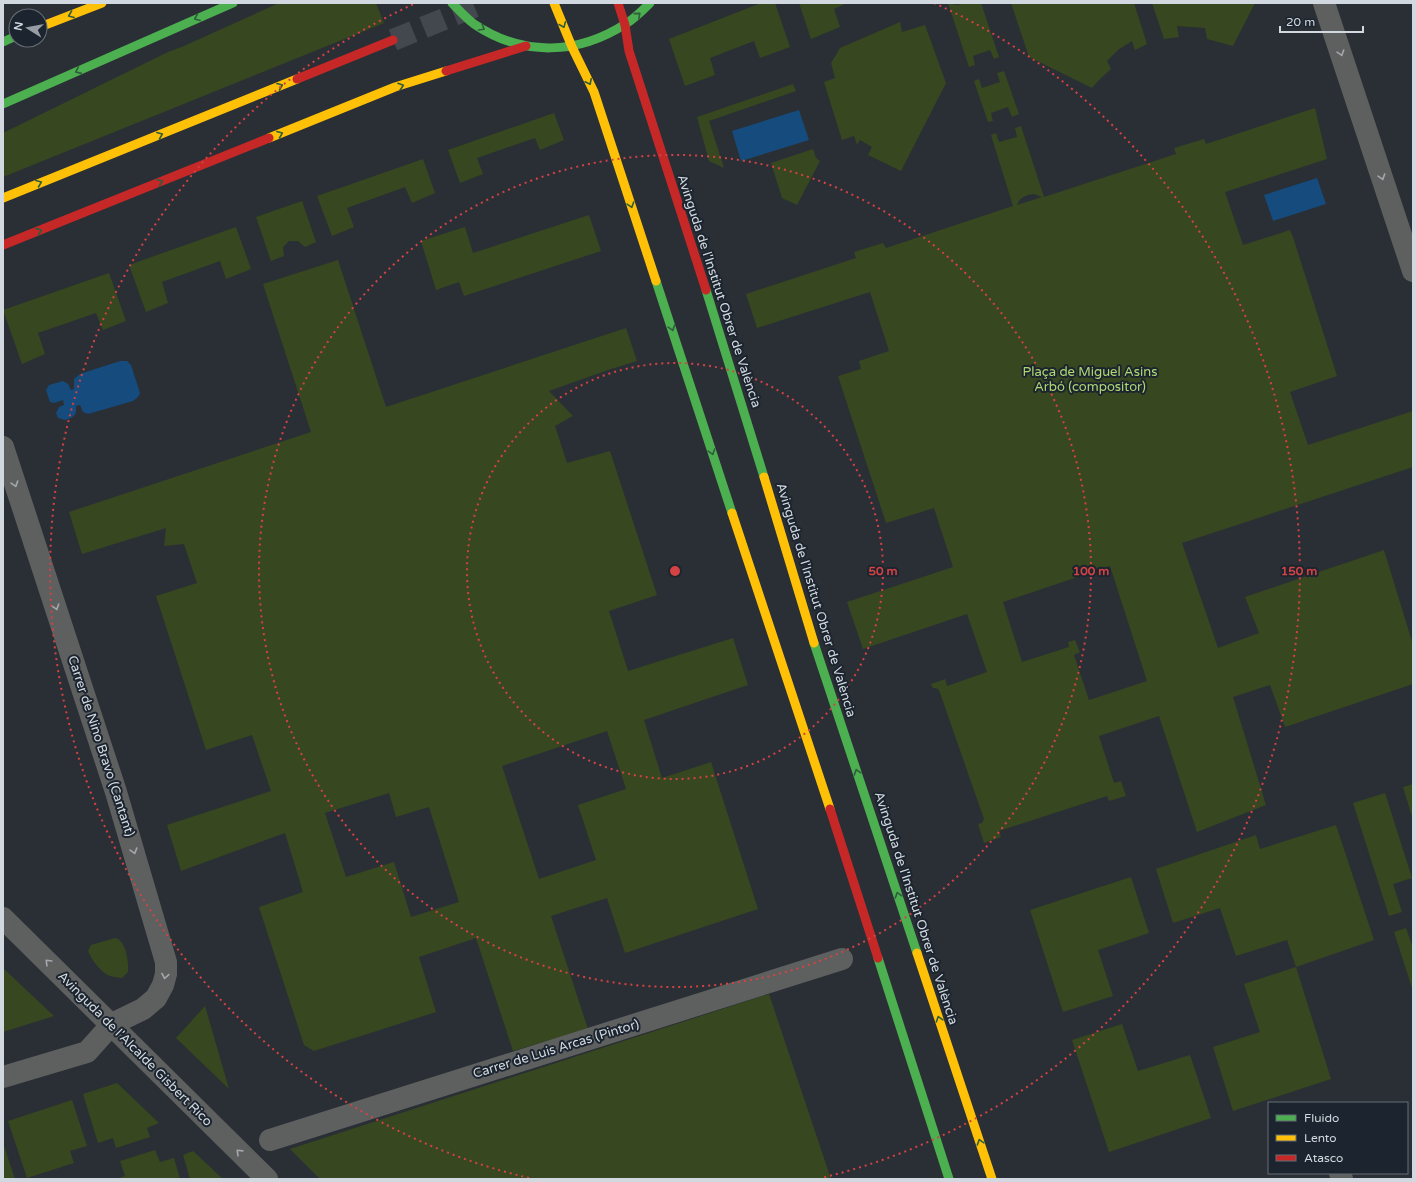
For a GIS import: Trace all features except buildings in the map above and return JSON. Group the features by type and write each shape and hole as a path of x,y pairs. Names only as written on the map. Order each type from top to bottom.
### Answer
{"main road":[{"path":"48,24 102,3"},
{"path":"3,104 233,3"},
{"path":"452,3 459,11 479,27 502,39 526,46 549,49 572,47 600,39 625,25 641,13 650,3"},
{"path":"554,3 572,47 594,92 873,942 949,1179"},
{"name":"Avinguda de l'Institut Obrer de València","path":"618,3 625,25 629,51 719,330 816,650 992,1179"},
{"path":"3,198 393,40"},
{"path":"3,245 395,88 526,46"}],"street":[{"path":"1324,3 1413,270"},
{"name":"Carrer de Nino Bravo (Cantant)","path":"3,446 116,792 166,962 166,974 163,985 156,998 143,1009 112,1024"},
{"name":"Avinguda de l'Alcalde Gisbert Rico","path":"3,918 112,1024 267,1179"},
{"name":"Carrer de Luis Arcas (Pintor)","path":"270,1140 842,959"},
{"path":"3,1077 86,1052 112,1024"}],"green space":[{"path":"279,3 376,3 384,23 3,177 3,133 168,52"},
{"path":"761,3 775,3 790,47 760,58 754,41 710,58 715,75 685,86 669,39"},
{"path":"799,3 847,3 834,9 840,27 811,39"},
{"path":"948,3 957,5 981,3 999,57 994,59 990,50 973,56 975,65 969,67"},
{"path":"1011,3 1134,3 1147,44 1135,50 1132,41 1118,50 1107,61 1111,69 1092,88 1029,57"},
{"path":"1152,3 1255,3 1233,46 1207,39 1205,28 1177,26 1179,37 1164,39"},
{"path":"900,22 902,32 925,25 946,83 901,171 868,155 872,147 860,140 857,145 854,136 842,140 824,82 835,78 831,63 840,48"},
{"path":"1004,71 1019,114 1012,117 1008,107 991,113 993,121 988,122 974,81 979,79 982,88 1000,82 997,73"},
{"path":"793,84 796,91 709,121 724,168 709,161 697,117"},
{"name":"Plaça de Miguel Asins Arbó (compositor)","path":"1315,108 1327,159 1225,192 1243,245 1290,230 1293,237 1337,376 1290,392 1308,445 1413,411 1413,467 1182,543 1218,648 1259,633 1245,597 1384,550 1413,645 1413,684 1285,727 1270,685 1233,697 1266,805 1197,832 1159,716 1099,736 1114,783 1121,781 1126,796 1109,801 1107,796 999,831 1001,837 984,843 978,824 982,823 984,819 939,690 933,688 931,684 945,679 947,686 987,672 967,614 863,649 847,602 953,567 934,508 886,523 838,376 861,369 859,361 889,351 870,292 757,328 746,294 856,258 854,252 883,243 886,248 1013,206 991,135 996,133 999,142 1017,137 1015,128 1021,126 1044,197 1176,154 1174,148 1204,139 1206,144","holes":["1034,194 1042,197 1017,205 1024,197","1110,566 1147,681 1089,700 1074,655 1080,652 1075,640 1068,642 1069,647 1022,662 1003,602"]},
{"path":"554,113 564,140 540,150 535,138 477,158 483,174 460,183 448,150"},
{"path":"813,149 816,158 820,161 797,205 782,198 771,163"},
{"path":"423,159 435,193 412,203 405,187 347,208 354,227 332,236 317,196"},
{"path":"302,201 316,242 305,247 298,241 289,241 283,247 284,256 271,261 256,217"},
{"path":"589,215 601,251 464,296 459,282 436,290 421,241 465,227 473,253"},
{"path":"236,227 251,269 226,279 220,261 162,282 168,303 146,312 129,265"},
{"path":"338,260 386,407 626,328 637,361 549,391 573,416 555,426 567,463 610,451 657,595 609,611 628,671 733,638 748,685 644,720 662,778 711,762 758,909 625,953 607,898 551,916 588,1029 513,1051 476,938 419,957 436,1012 314,1051 304,1045 259,907 303,892 285,833 181,871 167,825 271,791 252,735 206,750 156,596 197,583 184,544 164,546 166,528 82,554 69,512 311,432 263,284","holes":["607,731 626,789 578,805 596,860 539,879 502,766","389,793 396,817 429,807 459,902 411,917 394,862 346,877 325,813"]},
{"path":"109,273 126,321 103,330 96,313 38,333 45,354 22,364 3,310"},
{"path":"1413,784 1413,820 1403,787"},
{"path":"1385,793 1412,878 1393,884 1402,912 1389,916 1353,803"},
{"path":"1336,825 1374,940 1296,967 1287,940 1236,956 1220,908 1173,923 1156,869 1256,835 1260,849"},
{"path":"1131,877 1149,933 1098,950 1113,996 1063,1012 1030,910"},
{"path":"1406,928 1413,948 1413,991 1394,932"},
{"path":"115,938 122,943 127,957 128,972 122,978 109,976 103,972 88,951 91,945"},
{"path":"1296,967 1331,1079 1233,1111 1213,1047 1260,1032 1244,984"},
{"path":"3,968 54,1016 3,1032"},
{"path":"769,994 831,1179 320,1179 290,1149"},
{"path":"205,1006 229,1089 176,1038"},
{"path":"1122,1024 1138,1071 1190,1055 1211,1118 1109,1152 1072,1040"},
{"path":"117,1083 159,1123 147,1128 150,1137 116,1148 113,1138 98,1143 83,1094"},
{"path":"72,1100 87,1146 70,1151 74,1163 27,1178 8,1121"},
{"path":"3,1143 15,1179 3,1179"},
{"path":"155,1150 160,1162 174,1158 180,1179 116,1179 125,1176 120,1161"},
{"path":"193,1151 223,1179 190,1179 183,1155"}],"water":[{"path":"799,110 809,140 741,161 732,131"},
{"path":"1317,178 1326,204 1273,221 1264,195"},
{"path":"120,361 127,361 131,365 140,393 138,397 133,401 88,414 83,412 80,405 76,406 76,412 73,417 65,420 58,418 56,413 59,407 64,405 63,400 54,403 50,402 46,390 49,385 63,381 68,384 71,390 74,389 74,379 80,374"}],"tunnel":[{"path":"393,40 483,3"}],"traffic: fast":[{"path":"3,104 233,3"},
{"path":"452,3 465,17 493,35 531,47 550,48 570,46 608,34 630,21 650,3"},
{"path":"3,42 8,40"},
{"path":"656,281 732,513"},
{"path":"706,290 764,477"},
{"path":"814,643 917,953"},
{"path":"878,958 949,1179"}],"traffic: slow":[{"path":"48,24 102,3"},
{"path":"554,3 572,47 594,92 656,281"},
{"path":"269,138 395,87 446,71"},
{"path":"3,198 297,79"},
{"path":"764,477 814,643"},
{"path":"732,513 830,809"},
{"path":"917,953 992,1179"}],"traffic: jam":[{"path":"618,3 625,25 629,51 706,290"},
{"path":"297,79 393,40"},
{"path":"446,71 526,46"},
{"path":"3,245 269,138"},
{"path":"830,809 878,958"}]}
